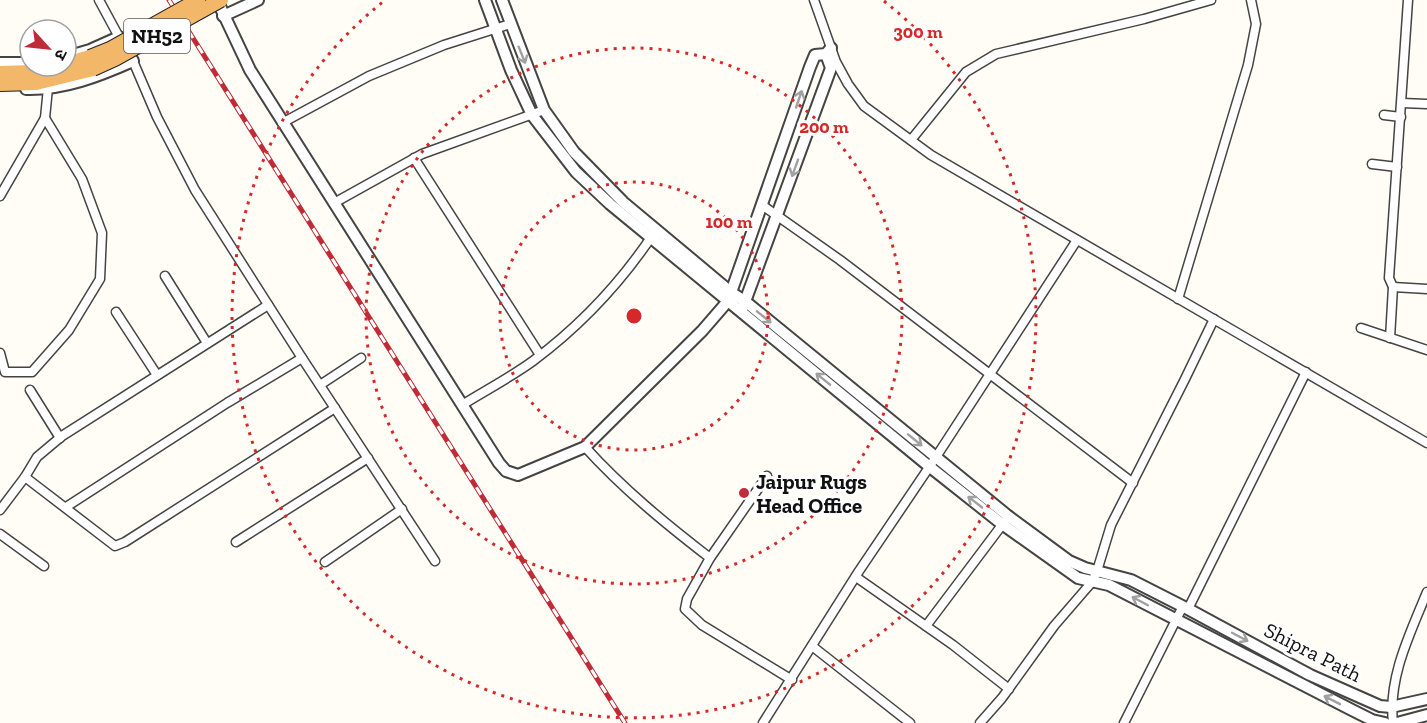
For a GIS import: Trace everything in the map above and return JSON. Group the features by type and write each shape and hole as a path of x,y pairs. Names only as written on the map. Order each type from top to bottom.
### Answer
{"highway":[{"name":"NH52","path":"78,60 110,49 198,0"},
{"name":"NH52","path":"0,84 36,83 93,69 219,0"},
{"path":"0,74 18,73"}],"street":[{"path":"99,0 133,61 157,117 195,190 435,561"},
{"path":"219,0 223,15 250,70 282,123 499,463 506,471 518,475 585,447 702,331 730,297 815,55 828,51"},
{"path":"223,15 258,0"},
{"path":"485,0 495,30 532,115 576,172 610,204 654,233"},
{"path":"502,0 544,110 574,152 654,233 730,297 1005,520 1109,585 1372,720 1385,723"},
{"path":"743,307 831,68 814,0"},
{"path":"911,140 966,72 996,54 1144,19 1211,0"},
{"path":"1178,299 1248,65 1256,24 1251,0"},
{"path":"1390,338 1393,287 1389,278 1408,0"},
{"path":"282,123 369,76 444,45 510,24"},
{"path":"78,54 119,36"},
{"path":"90,50 102,75"},
{"path":"828,51 864,106 931,155 1427,443"},
{"path":"0,90 66,86 102,75 133,61"},
{"path":"0,63 18,63"},
{"path":"0,196 45,118 48,88"},
{"path":"1402,103 1427,104"},
{"path":"334,203 414,158 544,110"},
{"path":"1384,115 1401,117"},
{"path":"0,353 3,375 32,372 69,330 100,279 102,233 82,179 45,118"},
{"path":"414,158 540,355"},
{"path":"1372,164 1397,167"},
{"path":"762,205 990,373 1133,483"},
{"path":"462,405 540,355 581,322 654,233"},
{"path":"763,723 1077,240"},
{"path":"165,276 207,343"},
{"path":"1393,287 1427,289"},
{"path":"0,510 37,457 60,438 268,305"},
{"path":"116,312 157,375"},
{"path":"980,723 1009,689 1054,626 1094,576 1111,525 1214,320"},
{"path":"1361,328 1427,350"},
{"path":"66,507 302,358"},
{"path":"320,385 361,358"},
{"path":"1124,723 1175,620 1186,607 1306,372"},
{"path":"30,390 60,438"},
{"path":"25,477 115,546 125,542 335,408"},
{"path":"585,447 612,477 710,558"},
{"path":"236,542 368,458"},
{"path":"767,476 710,558 687,599 685,609 702,625 792,680"},
{"path":"325,561 402,509"},
{"path":"926,626 1005,520"},
{"path":"0,534 44,566"},
{"name":"Shipra Path","path":"1094,576 1131,580 1186,607 1310,675 1380,706 1391,707 1427,699"},
{"path":"856,577 926,626 1009,689"},
{"path":"1427,592 1395,676 1391,707 1395,723 1427,715"},
{"path":"812,646 910,723"}],"railway":[{"path":"169,0 625,723"}],"place":[{"name":"Jaipur Rugs Head Office","path":"744,493"}]}
